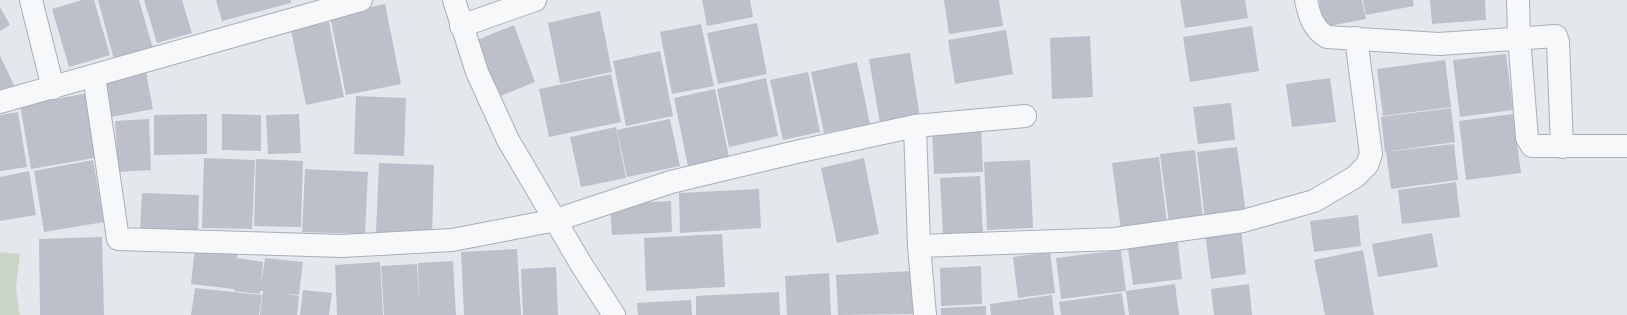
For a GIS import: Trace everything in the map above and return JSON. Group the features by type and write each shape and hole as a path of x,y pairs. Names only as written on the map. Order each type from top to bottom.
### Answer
{"street":[{"path":"31,0 53,88"},
{"path":"0,102 361,0"},
{"path":"454,0 461,26 477,72 508,140 581,264 614,315"},
{"path":"461,26 535,0"},
{"path":"1306,0 1309,14 1319,32 1326,36 1439,44 1554,35 1558,39 1562,146"},
{"path":"1518,0 1519,37 1528,141 1532,146 1627,146"},
{"path":"919,246 1115,239 1243,222 1314,201 1355,177 1367,165 1371,154 1356,38"},
{"path":"94,76 118,239 342,246 452,240 556,220 672,182 796,152 915,126 1025,116"},
{"path":"915,126 919,246 925,315"}],"green space":[{"path":"0,252 20,254 16,287 19,312 21,315 0,315"}],"building":[{"path":"82,0 94,0 110,55 69,67 52,9"},
{"path":"98,0 139,0 154,52 115,63"},
{"path":"144,0 182,0 192,33 157,43"},
{"path":"216,0 291,0 291,3 222,21"},
{"path":"702,0 750,0 753,17 707,26"},
{"path":"944,0 999,0 1003,26 949,34"},
{"path":"1180,0 1245,0 1248,18 1185,28"},
{"path":"1319,0 1362,0 1366,19 1324,27"},
{"path":"1363,0 1413,0 1414,6 1366,15"},
{"path":"1430,0 1485,0 1486,20 1432,24"},
{"path":"385,4 401,84 346,95 330,16"},
{"path":"0,7 10,25 0,31"},
{"path":"600,11 612,72 560,83 548,23"},
{"path":"329,22 344,97 306,105 291,30"},
{"path":"757,23 767,74 718,84 707,33"},
{"path":"701,24 714,86 672,94 660,32"},
{"path":"514,25 535,82 498,97 477,40"},
{"path":"1252,26 1259,71 1190,82 1183,37"},
{"path":"1006,30 1013,74 955,84 948,40"},
{"path":"1090,36 1093,97 1052,99 1050,38"},
{"path":"660,51 673,116 626,126 613,61"},
{"path":"910,53 920,118 880,124 869,59"},
{"path":"1506,54 1513,110 1460,117 1453,60"},
{"path":"0,56 15,87 0,95"},
{"path":"1445,60 1451,107 1383,116 1377,69"},
{"path":"857,62 870,124 824,133 811,72"},
{"path":"146,72 153,109 111,117 104,80"},
{"path":"808,72 820,132 783,140 770,80"},
{"path":"611,74 621,122 549,137 539,89"},
{"path":"766,78 778,136 729,147 717,89"},
{"path":"1330,78 1336,122 1292,127 1286,84"},
{"path":"715,89 729,157 688,166 674,98"},
{"path":"89,93 100,157 31,169 20,105"},
{"path":"356,96 406,98 404,156 354,154"},
{"path":"1231,103 1235,140 1198,144 1193,107"},
{"path":"1451,108 1455,142 1385,152 1381,117"},
{"path":"18,112 27,167 0,171 0,115"},
{"path":"207,114 207,154 154,155 154,115"},
{"path":"222,114 261,115 261,151 222,150"},
{"path":"299,114 301,153 268,154 266,115"},
{"path":"1513,114 1521,173 1466,180 1459,121"},
{"path":"149,119 151,170 118,172 115,121"},
{"path":"670,119 680,166 627,177 617,130"},
{"path":"616,127 626,178 581,187 570,137"},
{"path":"981,127 983,172 934,174 932,130"},
{"path":"1454,144 1458,180 1391,189 1386,152"},
{"path":"1237,147 1246,214 1205,220 1197,152"},
{"path":"1195,150 1203,218 1169,223 1160,154"},
{"path":"1159,157 1167,224 1121,230 1112,163"},
{"path":"204,158 255,160 252,229 202,228"},
{"path":"864,158 879,234 837,243 821,168"},
{"path":"256,159 303,161 301,227 254,226"},
{"path":"93,160 104,222 44,232 34,171"},
{"path":"1030,160 1033,228 987,230 984,162"},
{"path":"379,163 434,165 432,234 376,232"},
{"path":"305,169 368,172 365,234 302,232"},
{"path":"29,171 36,215 0,221 0,177"},
{"path":"980,176 983,235 943,236 940,178"},
{"path":"1456,182 1460,217 1402,224 1398,190"},
{"path":"759,189 761,228 680,233 679,193"},
{"path":"142,193 199,195 198,234 140,232"},
{"path":"671,201 672,232 612,235 610,204"},
{"path":"1358,215 1361,246 1314,252 1310,221"},
{"path":"1241,229 1246,274 1211,279 1205,233"},
{"path":"1432,233 1438,267 1378,277 1372,244"},
{"path":"722,234 725,287 646,291 644,238"},
{"path":"1177,236 1182,279 1133,285 1127,242"},
{"path":"102,237 104,315 40,315 39,239"},
{"path":"195,247 238,252 237,258 263,262 261,285 265,258 303,262 299,295 281,293 299,296 297,315 260,315 263,291 260,291 260,294 234,291 234,289 191,284"},
{"path":"517,249 521,315 464,315 461,252"},
{"path":"1121,250 1126,291 1061,299 1056,258"},
{"path":"1363,250 1374,315 1325,315 1314,260"},
{"path":"1050,252 1055,293 1018,298 1013,257"},
{"path":"453,261 456,315 384,315 381,266 417,264 419,306 418,263"},
{"path":"380,262 383,315 337,315 335,265"},
{"path":"981,266 982,304 941,306 940,268"},
{"path":"556,267 558,315 523,315 521,269"},
{"path":"912,271 914,314 838,315 836,275"},
{"path":"829,273 831,315 787,315 785,276"},
{"path":"1175,284 1179,315 1129,315 1126,291"},
{"path":"1249,284 1252,315 1214,315 1211,289"},
{"path":"195,288 262,295 259,315 191,315"},
{"path":"303,290 332,293 329,315 300,315"},
{"path":"779,292 780,315 696,315 696,296"},
{"path":"1122,293 1125,315 1061,315 1059,302"},
{"path":"1052,295 1054,315 991,315 990,304"},
{"path":"691,300 692,315 638,315 637,303"},
{"path":"986,306 986,315 941,315 941,308"}]}
